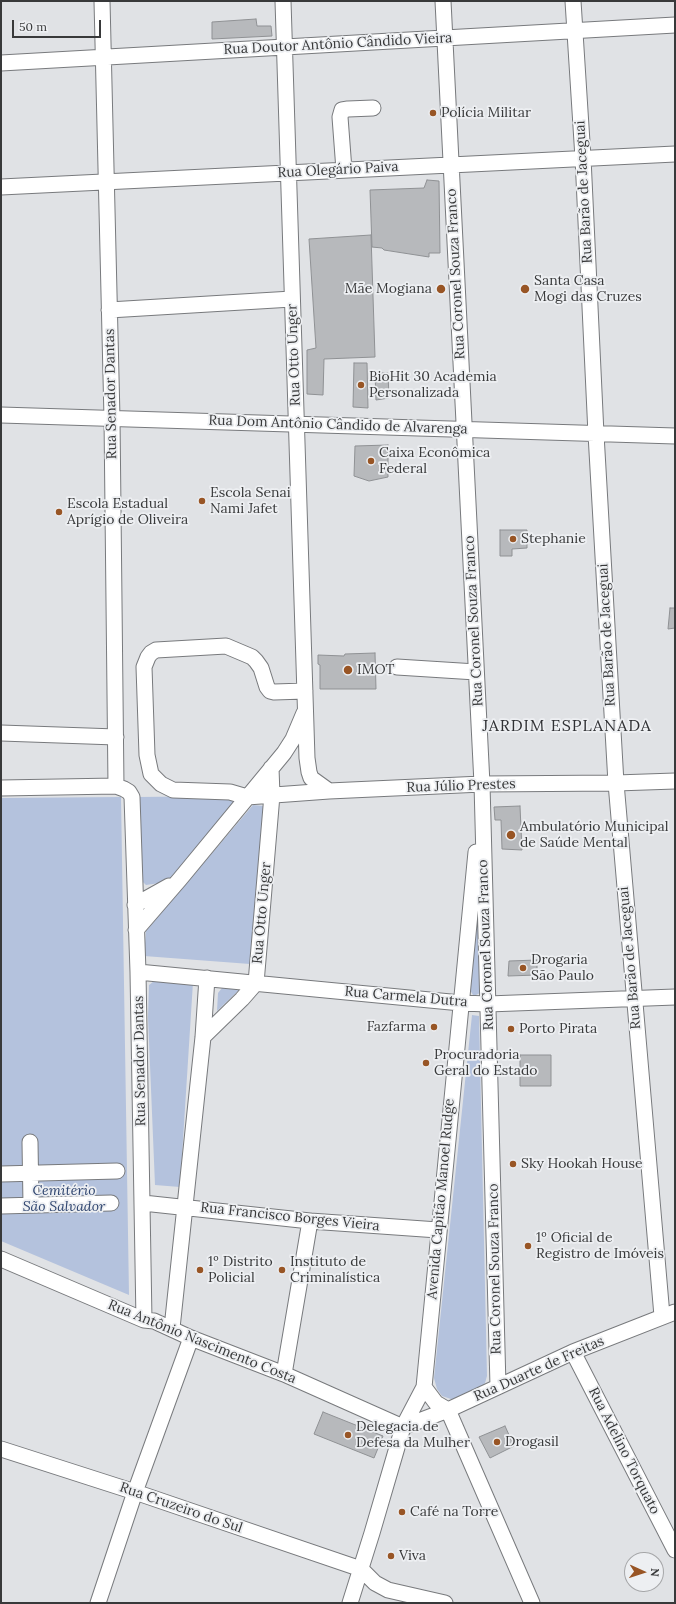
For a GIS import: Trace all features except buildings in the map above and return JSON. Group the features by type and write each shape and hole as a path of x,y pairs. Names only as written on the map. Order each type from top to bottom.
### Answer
{"street":[{"name":"Rua Senador Dantas","path":"102,1 112,418 116,786 129,792 133,803 143,1202 144,1320"},
{"name":"Rua Otto Unger","path":"283,1 305,691 309,772 311,778 329,791"},
{"name":"Rua Coronel Souza Franco","path":"443,1 482,784 498,1386"},
{"name":"Rua Barão de Jaceguai","path":"573,1 583,158 596,434 616,783 633,999 668,1314"},
{"name":"Rua Doutor Antônio Cândido Vieira","path":"1,63 675,25"},
{"path":"344,170 340,116 342,110 373,108"},
{"name":"Rua Olegário Paiva","path":"1,187 675,154"},
{"path":"109,310 292,299"},
{"name":"Rua Dom Antônio Cândido de Alvarenga","path":"1,415 675,436"},
{"path":"247,797 230,792 174,790 161,784 151,774 147,755 144,667 148,657 156,650 226,646 252,657 256,661 261,668 266,687 270,691 305,691"},
{"path":"397,667 476,672"},
{"name":"Rua Otto Unger","path":"136,930 180,880 284,753 293,739 306,708"},
{"path":"1,733 116,737"},
{"name":"Rua Otto Unger","path":"203,1037 242,999 256,983 272,794 271,768"},
{"name":"Rua Júlio Prestes","path":"247,797 272,794 482,784 675,781"},
{"name":"Avenida Capitão Manoel Rudge","path":"350,1603 403,1427 424,1387 482,784"},
{"path":"1,788 116,786"},
{"path":"135,904 180,880"},
{"name":"Rua Carmela Dutra","path":"138,972 461,1003 488,1004 675,997"},
{"path":"172,1328 203,1037 207,978"},
{"path":"30,1142 31,1205"},
{"path":"1,1174 117,1171"},
{"name":"Rua Francisco Borges Vieira","path":"143,1202 310,1221 438,1230"},
{"path":"1,1206 111,1203"},
{"path":"284,1374 310,1221"},
{"name":"Rua Antônio Nascimento Costa","path":"1,1259 144,1320 154,1320 191,1338 284,1374 403,1427"},
{"name":"Rua Duarte de Freitas","path":"403,1427 448,1410 573,1352 668,1314"},
{"path":"98,1603 135,1492 191,1338"},
{"name":"Rua Adelino Torquato","path":"573,1352 675,1550"},
{"path":"424,1387 436,1403 448,1410 532,1603"},
{"name":"Rua Cruzeiro do Sul","path":"1,1449 135,1492 361,1569"},
{"path":"361,1569 375,1583 388,1590 445,1603"}],"green space":[{"path":"236,796 240,799 180,873 160,883 146,885 139,878 137,797"},
{"name":"Cemitério São Salvador","path":"121,797 129,1295 1,1241 1,798"},
{"path":"253,805 264,806 250,964 144,956 146,931"},
{"path":"478,914 480,993 473,995 470,990"},
{"path":"158,978 193,982 180,1187 155,1185 148,1017 149,985"},
{"path":"222,988 240,989 217,1011 218,993"},
{"path":"472,1015 479,1016 487,1376 481,1389 460,1399 451,1399 442,1396 437,1389 434,1378"}],"place":[{"name":"Polícia Militar","path":"433,113"},
{"name":"Mãe Mogiana","path":"441,289"},
{"name":"Santa Casa Mogi das Cruzes","path":"525,289"},
{"name":"BioHit 30 Academia Personalizada","path":"361,385"},
{"name":"Caixa Econômica Federal","path":"371,461"},
{"name":"Escola Senai Nami Jafet","path":"202,501"},
{"name":"Escola Estadual Aprígio de Oliveira","path":"59,512"},
{"name":"Stephanie","path":"513,539"},
{"name":"IMOT","path":"348,670"},
{"name":"Ambulatório Municipal de Saúde Mental","path":"511,835"},
{"name":"Drogaria São Paulo","path":"523,968"},
{"name":"Fazfarma","path":"434,1027"},
{"name":"Porto Pirata","path":"511,1029"},
{"name":"Procuradoria Geral do Estado","path":"426,1063"},
{"name":"Sky Hookah House","path":"513,1164"},
{"name":"1º Oficial de Registro de Imóveis","path":"528,1246"},
{"name":"1º Distrito Policial","path":"200,1270"},
{"name":"Instituto de Criminalística","path":"282,1270"},
{"name":"Delegacia de Defesa da Mulher","path":"348,1435"},
{"name":"Drogasil","path":"497,1442"},
{"name":"Café na Torre","path":"402,1512"},
{"name":"Viva","path":"391,1556"}],"district":[{"name":"JARDIM ESPLANADA","path":"567,726"}]}
